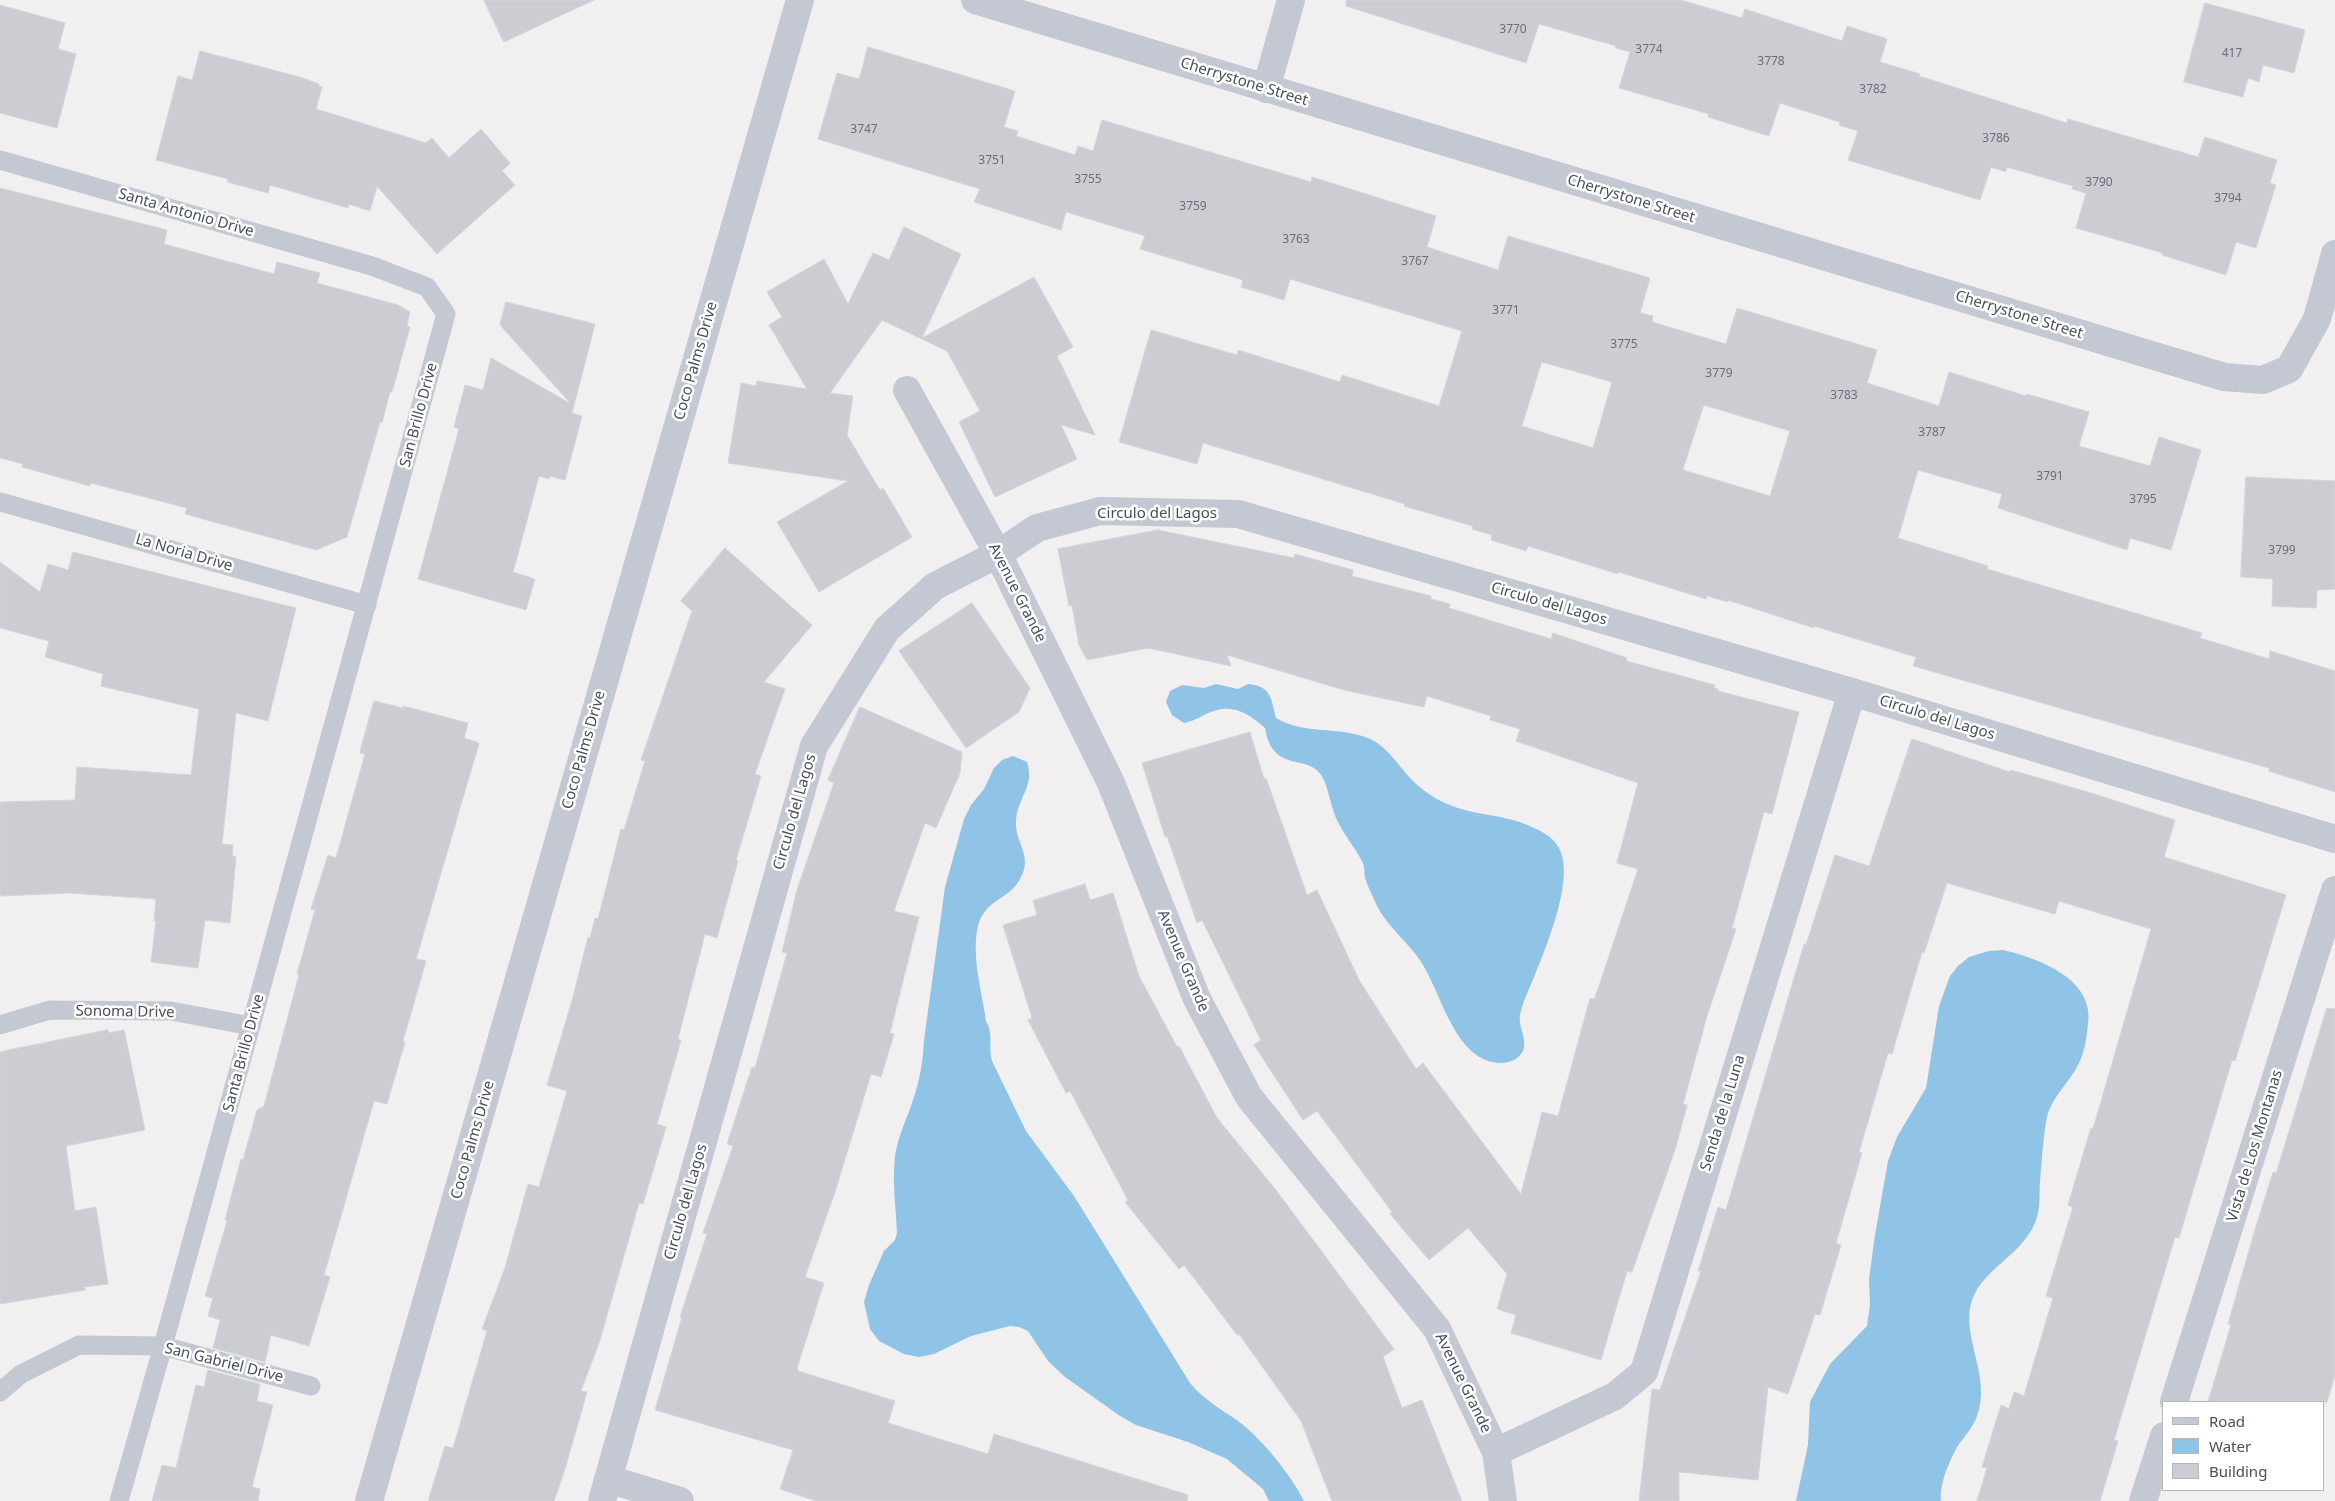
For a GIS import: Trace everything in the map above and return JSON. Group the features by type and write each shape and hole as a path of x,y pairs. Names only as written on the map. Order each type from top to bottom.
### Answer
{"street":[{"name":"Coco Palms Drive","path":"369,1501 800,0"},
{"name":"Cherrystone Street","path":"975,0 2224,377 2264,380 2289,369 2317,319 2335,254"},
{"path":"1266,89 1291,0"},
{"name":"Avenue Grande","path":"907,390 998,554 1111,783 1197,999 1249,1096 1437,1329 1496,1452 1503,1501"},
{"name":"Circulo del Lagos","path":"605,1490 814,746 887,629 935,586 998,554 1037,528 1100,512 1238,514 1852,692 2335,839"},
{"name":"Senda de la Luna","path":"1496,1452 1615,1396 1644,1372 1852,692"},
{"name":"Vista de Los Montanas","path":"2174,1401 2335,890"},
{"path":"2143,1501 2162,1442"},
{"path":"605,1490 680,1501"}],"lane":[{"name":"Santa Antonio Drive","path":"0,160 372,266"},
{"name":"San Brillo Drive","path":"367,605 446,314 428,287 372,266"},
{"name":"La Noria Drive","path":"0,502 367,605"},
{"name":"Santa Brillo Drive","path":"119,1501 164,1346 367,605"},
{"name":"Sonoma Drive","path":"0,1026 50,1010 171,1011 251,1026"},
{"name":"San Gabriel Drive","path":"0,1392 21,1374 79,1346 164,1346 311,1386"}],"water":[{"path":"1216,684 1238,689 1248,684 1262,687 1271,699 1276,718 1298,727 1345,732 1368,738 1386,750 1411,779 1436,798 1456,807 1522,823 1544,833 1557,844 1563,864 1563,883 1553,927 1520,1014 1524,1047 1517,1058 1501,1063 1486,1060 1473,1052 1462,1040 1418,957 1387,922 1377,906 1365,878 1363,863 1339,824 1325,782 1317,770 1283,758 1275,752 1269,743 1265,728 1242,712 1221,709 1184,723 1172,715 1166,702 1170,691 1182,685 1204,688"},
{"path":"1013,756 1027,762 1029,770 1028,785 1017,812 1016,820 1016,828 1024,856 1024,871 1015,886 986,910 981,917 976,937 976,961 986,1021 990,1031 992,1061 1026,1131 1074,1196 1190,1383 1207,1399 1257,1437 1284,1469 1304,1501 1269,1501 1263,1489 1227,1459 1188,1442 1136,1425 1120,1416 1065,1377 1048,1361 1028,1331 1019,1327 1010,1326 971,1336 934,1354 919,1357 904,1354 879,1341 870,1329 864,1302 869,1285 884,1251 895,1240 897,1233 894,1185 895,1156 921,1070 945,887 964,819 971,805 984,789 994,768 1002,760"},
{"path":"2003,950 2028,957 2055,969 2067,977 2077,986 2084,997 2088,1010 2088,1021 2083,1054 2074,1072 2049,1110 2047,1117 2044,1132 2039,1209 2034,1225 2020,1245 1984,1279 1972,1300 1969,1314 1970,1328 1981,1386 1981,1401 1977,1416 1949,1464 1943,1479 1941,1501 1796,1501 1808,1445 1810,1402 1830,1364 1867,1326 1870,1305 1869,1279 1888,1161 1897,1137 1926,1088 1939,1006 1950,976 1969,957 1989,951"}],"building":[{"path":"484,0 594,0 504,42"},
{"path":"1347,0 1681,0 1742,18 1745,9 1842,41 1847,26 1887,39 1880,62 2067,123 2068,119 2198,157 2205,137 2277,160 2270,183 2276,185 2256,248 2236,242 2226,275 2162,255 2163,253 2076,228 2086,193 2072,189 2073,186 2007,167 2006,172 1991,167 1980,200 1848,160 1858,131 1839,125 1840,122 1780,103 1769,136 1708,117 1709,114 1619,88 1630,52 1615,48 1616,46 1539,24 1526,63 1346,6"},
{"path":"2205,3 2305,30 2294,73 2263,65 2259,82 2248,78 2243,97 2184,82"},
{"path":"0,5 65,23 58,49 76,54 57,128 0,113"},
{"path":"868,47 1015,91 1004,127 1018,131 1016,136 1075,155 1078,146 1093,151 1102,120 1311,182 1312,177 1436,216 1427,247 1498,270 1508,236 1650,278 1640,313 1653,316 1652,322 1726,344 1737,308 1877,350 1867,383 1939,406 1949,372 2026,396 2027,394 2089,412 2079,446 2150,466 2159,437 2201,450 2171,550 2130,538 2127,550 1998,508 2002,494 1918,470 1898,538 1988,566 1987,569 2202,633 2200,638 2269,659 2270,651 2335,671 2335,792 2269,771 2269,768 1913,666 1916,657 1814,626 1814,628 1728,600 1728,602 1707,596 1706,599 1528,546 1526,551 1491,540 1492,535 1472,529 1473,526 1203,443 1197,464 1119,442 1151,330 1237,355 1238,350 1340,382 1342,375 1439,406 1462,331 1290,279 1284,300 1241,287 1243,280 1140,249 1145,236 1066,212 1061,230 974,202 980,189 818,139 837,73 859,79","holes":["1542,362 1612,382 1593,448 1522,426","1704,405 1790,431 1770,496 1683,470"]},
{"path":"200,51 300,77 319,84 322,87 316,109 426,143 432,138 449,158 481,129 510,163 502,171 515,185 437,254 377,186 370,211 349,204 348,208 270,185 268,193 227,182 228,179 156,160 178,76 192,80"},
{"path":"0,188 167,230 164,244 274,274 277,262 320,273 317,283 398,305 410,312 407,326 410,327 392,392 390,392 382,423 380,422 347,537 316,550 185,514 187,508 91,483 90,486 22,467 23,464 0,458"},
{"path":"904,227 961,254 922,338 1034,277 1073,347 1057,356 1095,435 1061,425 1077,459 995,497 959,422 980,411 947,351 882,320 830,393 853,396 847,435 880,490 883,488 912,537 819,592 777,522 848,481 728,463 741,383 756,386 757,381 807,389 769,325 782,317 767,292 824,259 848,304 873,253 889,260"},
{"path":"506,302 595,324 572,413 582,416 565,480 549,476 549,479 539,476 513,572 535,579 526,610 418,579 459,429 454,427 465,385 483,390 491,358 571,404 500,325"},
{"path":"2246,477 2335,481 2335,589 2317,590 2316,608 2272,606 2273,579 2241,577"},
{"path":"1158,530 1294,558 1295,554 1353,570 1352,576 1431,596 1431,599 1450,604 1449,608 1551,639 1553,633 1627,658 1626,661 1715,685 1714,688 1718,689 1718,691 1799,712 1772,814 1764,812 1732,928 1736,929 1707,1016 1683,1104 1687,1105 1676,1147 1632,1272 1627,1271 1601,1360 1511,1333 1516,1315 1497,1309 1507,1274 1468,1228 1429,1260 1390,1214 1392,1212 1317,1111 1303,1120 1254,1045 1261,1040 1202,920 1197,923 1167,836 1165,837 1142,763 1250,732 1264,779 1266,778 1307,895 1317,890 1359,980 1416,1069 1423,1063 1521,1194 1542,1112 1558,1116 1590,998 1594,999 1599,986 1638,869 1617,863 1638,783 1516,741 1520,729 1490,720 1491,716 1427,696 1424,707 1344,690 1227,655 1231,666 1148,648 1087,660 1079,645 1072,605 1069,606 1058,549"},
{"path":"725,548 812,625 764,682 785,689 755,774 761,776 736,860 738,861 717,938 705,934 678,1039 681,1040 657,1124 666,1127 643,1204 639,1203 600,1340 581,1391 587,1392 565,1469 554,1501 428,1501 445,1446 453,1448 487,1331 482,1329 505,1268 528,1184 539,1187 567,1091 547,1085 573,997 588,937 590,938 595,918 598,919 621,829 624,830 645,761 641,760 692,611 681,601"},
{"path":"73,552 296,608 268,721 236,713 222,844 233,845 232,856 236,857 230,923 205,920 198,968 151,962 156,921 154,921 156,899 69,893 0,896 0,802 75,800 77,767 191,775 199,709 101,686 103,674 45,657 49,641 0,628 0,562 40,592 48,564 68,570"},
{"path":"972,603 1030,688 1019,712 966,748 899,651"},
{"path":"374,701 403,708 403,706 468,723 464,738 479,743 416,959 426,961 403,1041 405,1042 387,1104 374,1101 324,1275 330,1277 309,1346 271,1335 265,1362 213,1348 220,1320 208,1316 213,1298 205,1296 227,1221 225,1220 241,1159 243,1160 257,1110 264,1106 315,910 311,909 328,855 336,858 365,754 360,753"},
{"path":"860,707 962,752 960,773 936,828 925,823 894,911 919,917 890,1033 894,1034 881,1077 871,1074 835,1192 805,1277 824,1283 797,1368 798,1371 895,1401 888,1423 988,1454 994,1434 1188,1495 1187,1501 816,1501 780,1489 793,1450 655,1410 682,1317 680,1317 707,1234 703,1233 733,1146 727,1144 752,1067 755,1068 787,953 782,952 797,890 834,783 828,780"},
{"path":"1912,739 2010,772 2011,770 2091,793 2175,820 2164,857 2286,895 2235,1061 2232,1060 2179,1238 2175,1237 2114,1440 2118,1441 2100,1501 1977,1501 1987,1468 1982,1467 2001,1405 2009,1409 2014,1392 2024,1396 2053,1298 2046,1296 2073,1207 2068,1205 2091,1128 2093,1129 2151,929 2059,901 2055,914 1947,883 1924,953 1922,952 1892,1054 1888,1053 1859,1152 1862,1153 1836,1243 1841,1245 1820,1315 1815,1314 1788,1394 1768,1387 1758,1480 1679,1472 1679,1501 1639,1501 1652,1389 1660,1390 1701,1271 1698,1271 1718,1207 1726,1210 1804,944 1806,945 1835,855 1869,866"},
{"path":"1085,884 1090,900 1113,893 1139,976 1217,1118 1276,1190 1394,1349 1383,1357 1402,1408 1422,1400 1462,1501 1332,1501 1301,1421 1239,1334 1238,1336 1184,1265 1179,1269 1125,1202 1128,1200 1070,1091 1066,1093 1028,1020 1032,1018 1003,925 1037,915 1033,901"},
{"path":"2327,1008 2335,1009 2335,1375 2327,1402 2208,1401 2231,1325 2228,1324 2254,1233 2273,1172 2276,1173"},
{"path":"108,1030 109,1033 124,1030 145,1130 66,1146 75,1211 96,1207 108,1284 84,1287 85,1290 0,1304 0,1052"},
{"path":"208,1370 260,1384 257,1401 273,1405 252,1487 260,1489 258,1501 152,1501 162,1465 176,1468 196,1385 204,1387"}]}
